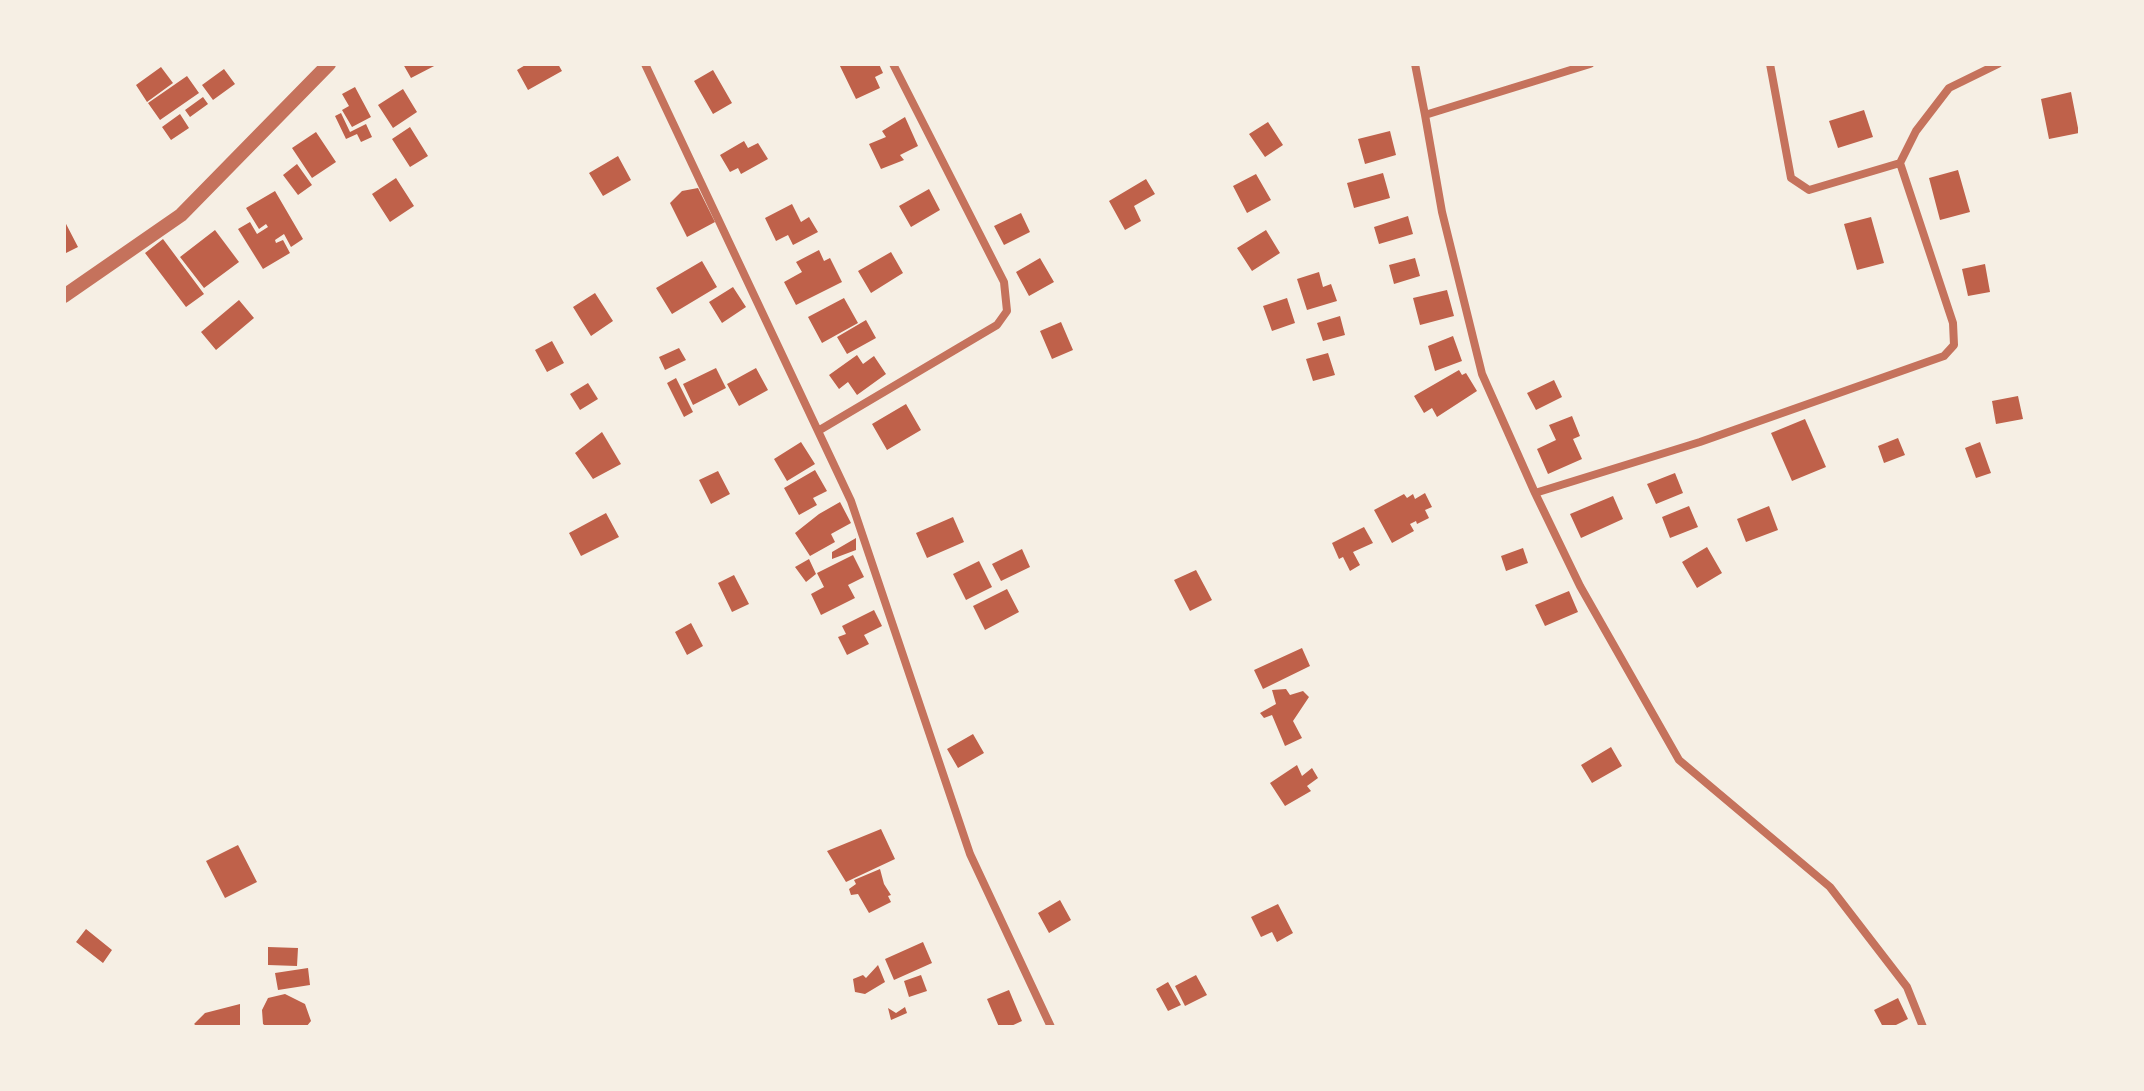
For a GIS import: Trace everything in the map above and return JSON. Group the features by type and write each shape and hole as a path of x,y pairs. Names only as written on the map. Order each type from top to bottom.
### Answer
{"street":[{"path":"64,296 181,215 329,64"},
{"path":"645,64 851,501 970,854 1051,1027"},
{"path":"818,431 997,325 1007,311 1004,282 893,64"},
{"path":"1415,64 1442,212 1482,374 1580,586 1679,760 1830,887 1907,987 1923,1027"},
{"path":"1425,115 1590,64"},
{"path":"1770,64 1791,178 1799,185 1809,190 1900,163"},
{"path":"1535,493 1700,442 1944,356 1954,345 1953,323 1900,163 1916,131 1949,88 1998,64"}],"building":[{"path":"403,64 438,64 411,78"},
{"path":"527,64 558,64 562,71 528,90 517,70"},
{"path":"839,64 879,64 883,73 875,77 880,88 856,99"},
{"path":"161,67 173,83 147,102 136,85"},
{"path":"224,69 235,84 213,100 202,85"},
{"path":"713,70 732,103 713,114 694,81"},
{"path":"187,76 199,93 160,120 148,103"},
{"path":"355,87 371,117 352,127 342,110 349,106 342,94"},
{"path":"403,89 417,112 393,128 378,105"},
{"path":"2071,92 2079,133 2049,139 2041,99"},
{"path":"203,97 208,104 190,117 185,110"},
{"path":"1864,110 1873,137 1838,148 1829,121"},
{"path":"341,113 350,132 366,124 372,137 361,142 357,134 346,139 335,116"},
{"path":"180,114 189,128 171,140 162,127"},
{"path":"905,117 918,146 900,155 904,160 881,169 869,144 886,137 882,131"},
{"path":"1268,122 1283,145 1265,157 1249,134"},
{"path":"410,127 428,156 410,167 392,139"},
{"path":"1390,131 1396,155 1365,164 1358,139"},
{"path":"316,132 336,162 312,178 292,148"},
{"path":"744,141 748,148 758,143 768,159 741,174 738,168 730,172 720,155"},
{"path":"618,156 631,180 603,196 589,173"},
{"path":"297,164 312,185 298,195 283,175"},
{"path":"1958,170 1970,212 1940,220 1929,178"},
{"path":"1383,173 1390,198 1354,208 1347,183"},
{"path":"1256,174 1271,200 1247,213 1233,186"},
{"path":"396,178 414,206 390,222 372,194"},
{"path":"1146,179 1155,194 1134,206 1141,221 1125,230 1109,201"},
{"path":"698,188 715,222 687,237 670,203 682,191"},
{"path":"929,189 940,210 911,227 899,206"},
{"path":"275,191 303,239 291,247 284,234 275,240 276,243 283,240 290,253 263,269 238,229 250,222 257,234 268,227 266,224 259,229 246,208"},
{"path":"792,204 801,222 809,217 818,232 793,245 788,235 776,241 765,218"},
{"path":"1021,213 1030,232 1004,245 994,226"},
{"path":"1408,216 1413,234 1379,244 1374,227"},
{"path":"1871,217 1884,263 1857,270 1844,224"},
{"path":"64,220 78,247 64,254"},
{"path":"215,230 239,262 204,288 180,257"},
{"path":"1266,230 1280,253 1252,271 1237,248"},
{"path":"163,239 204,294 186,307 145,253"},
{"path":"819,250 824,261 830,258 842,282 796,305 784,282 802,272 796,262"},
{"path":"891,252 903,273 871,293 858,271"},
{"path":"1040,258 1054,282 1029,296 1016,272"},
{"path":"1415,258 1420,276 1394,284 1389,265"},
{"path":"702,261 717,287 672,314 656,288"},
{"path":"1985,264 1990,292 1968,296 1962,269"},
{"path":"1319,272 1323,287 1331,284 1337,301 1307,310 1297,279"},
{"path":"733,287 746,307 722,323 709,302"},
{"path":"1447,290 1454,316 1420,325 1413,298"},
{"path":"595,293 613,321 591,336 573,307"},
{"path":"844,298 858,323 822,343 808,317"},
{"path":"1287,298 1295,323 1272,331 1263,306"},
{"path":"239,300 254,318 216,350 201,332"},
{"path":"1340,316 1345,335 1323,341 1317,323"},
{"path":"866,320 876,338 847,354 837,337"},
{"path":"1061,322 1073,350 1052,359 1040,331"},
{"path":"1453,336 1462,361 1435,371 1428,346"},
{"path":"552,341 564,363 547,372 535,350"},
{"path":"679,348 686,360 665,370 659,357"},
{"path":"1328,353 1335,375 1313,381 1306,359"},
{"path":"857,355 863,364 874,356 886,374 857,395 848,382 839,389 829,375"},
{"path":"716,368 726,388 693,405 683,384"},
{"path":"756,368 768,390 739,406 727,384"},
{"path":"1459,370 1462,375 1466,373 1477,391 1437,417 1432,408 1424,413 1414,396"},
{"path":"676,378 693,412 684,417 667,383"},
{"path":"1554,380 1562,397 1536,410 1527,393"},
{"path":"588,383 598,399 580,410 570,394"},
{"path":"2018,396 2023,419 1996,424 1992,401"},
{"path":"906,404 921,430 887,450 872,424"},
{"path":"1572,416 1580,436 1573,439 1582,459 1548,474 1537,449 1556,440 1549,425"},
{"path":"1805,419 1826,467 1792,481 1771,433"},
{"path":"602,432 621,464 593,479 575,453"},
{"path":"1898,438 1905,455 1884,463 1878,446"},
{"path":"801,442 815,464 787,481 774,459"},
{"path":"1980,442 1991,473 1976,478 1965,448"},
{"path":"815,470 827,491 813,498 817,505 799,515 784,488"},
{"path":"718,471 730,494 711,504 699,480"},
{"path":"1675,473 1683,493 1656,504 1647,484"},
{"path":"1425,493 1432,507 1425,510 1429,518 1410,524 1414,531 1392,543 1374,510 1404,494 1407,498 1413,494 1415,499"},
{"path":"1613,496 1623,519 1581,538 1570,514"},
{"path":"840,502 851,523 831,534 835,542 810,556 795,533"},
{"path":"1689,506 1698,527 1670,538 1662,517"},
{"path":"1769,506 1778,530 1746,542 1737,519"},
{"path":"606,513 619,537 581,556 569,533"},
{"path":"953,517 964,542 927,558 916,533"},
{"path":"1364,527 1373,543 1353,552 1360,565 1350,571 1343,557 1339,559 1332,543"},
{"path":"856,538 856,550 832,559 832,552"},
{"path":"1707,547 1722,573 1697,588 1682,562"},
{"path":"1523,548 1528,563 1506,571 1501,556"},
{"path":"1022,549 1030,567 1001,581 992,564"},
{"path":"853,555 864,577 848,585 855,598 821,615 811,594 824,587 817,573"},
{"path":"809,559 816,574 806,582 795,567"},
{"path":"979,561 992,587 966,600 953,574"},
{"path":"1196,570 1212,600 1190,611 1174,580"},
{"path":"734,575 749,604 732,612 718,583"},
{"path":"1007,589 1019,612 985,630 973,606"},
{"path":"1569,591 1578,612 1545,626 1535,605"},
{"path":"874,610 882,626 864,635 869,644 847,655 838,637 846,634 842,626"},
{"path":"691,623 703,646 687,655 675,632"},
{"path":"1302,648 1310,666 1263,689 1254,670"},
{"path":"1286,689 1290,695 1303,691 1309,697 1293,721 1302,738 1285,746 1272,715 1264,718 1260,713 1276,704 1272,690"},
{"path":"973,734 984,753 958,768 947,749"},
{"path":"1611,747 1622,766 1592,783 1581,765"},
{"path":"1297,765 1302,776 1312,768 1318,778 1307,786 1311,791 1285,806 1270,783"},
{"path":"881,829 895,859 846,882 827,851"},
{"path":"238,845 257,882 225,898 206,861"},
{"path":"880,869 891,902 869,913 858,894 851,895 849,889 856,884 854,880"},
{"path":"1060,900 1071,920 1049,933 1038,913"},
{"path":"1278,904 1293,933 1277,942 1272,932 1261,937 1251,917"},
{"path":"86,929 112,950 103,963 76,942"},
{"path":"923,942 932,963 894,980 885,959"},
{"path":"268,947 298,948 297,966 268,965"},
{"path":"878,965 885,982 865,994 855,992 853,979 863,975 866,978"},
{"path":"308,968 310,985 278,990 275,973"},
{"path":"921,975 927,991 909,997 904,981"},
{"path":"1196,975 1207,995 1185,1006 1175,986"},
{"path":"1168,982 1181,1005 1168,1011 1156,989"},
{"path":"1009,990 1022,1021 1009,1027 999,1027 987,999"},
{"path":"285,994 305,1004 311,1021 306,1027 267,1027 263,1024 262,1010 268,998"},
{"path":"1898,998 1908,1019 1892,1027 1883,1027 1874,1010"},
{"path":"240,1004 240,1027 198,1027 194,1024 205,1013"},
{"path":"905,1007 907,1013 891,1020 888,1008 896,1013"}]}
